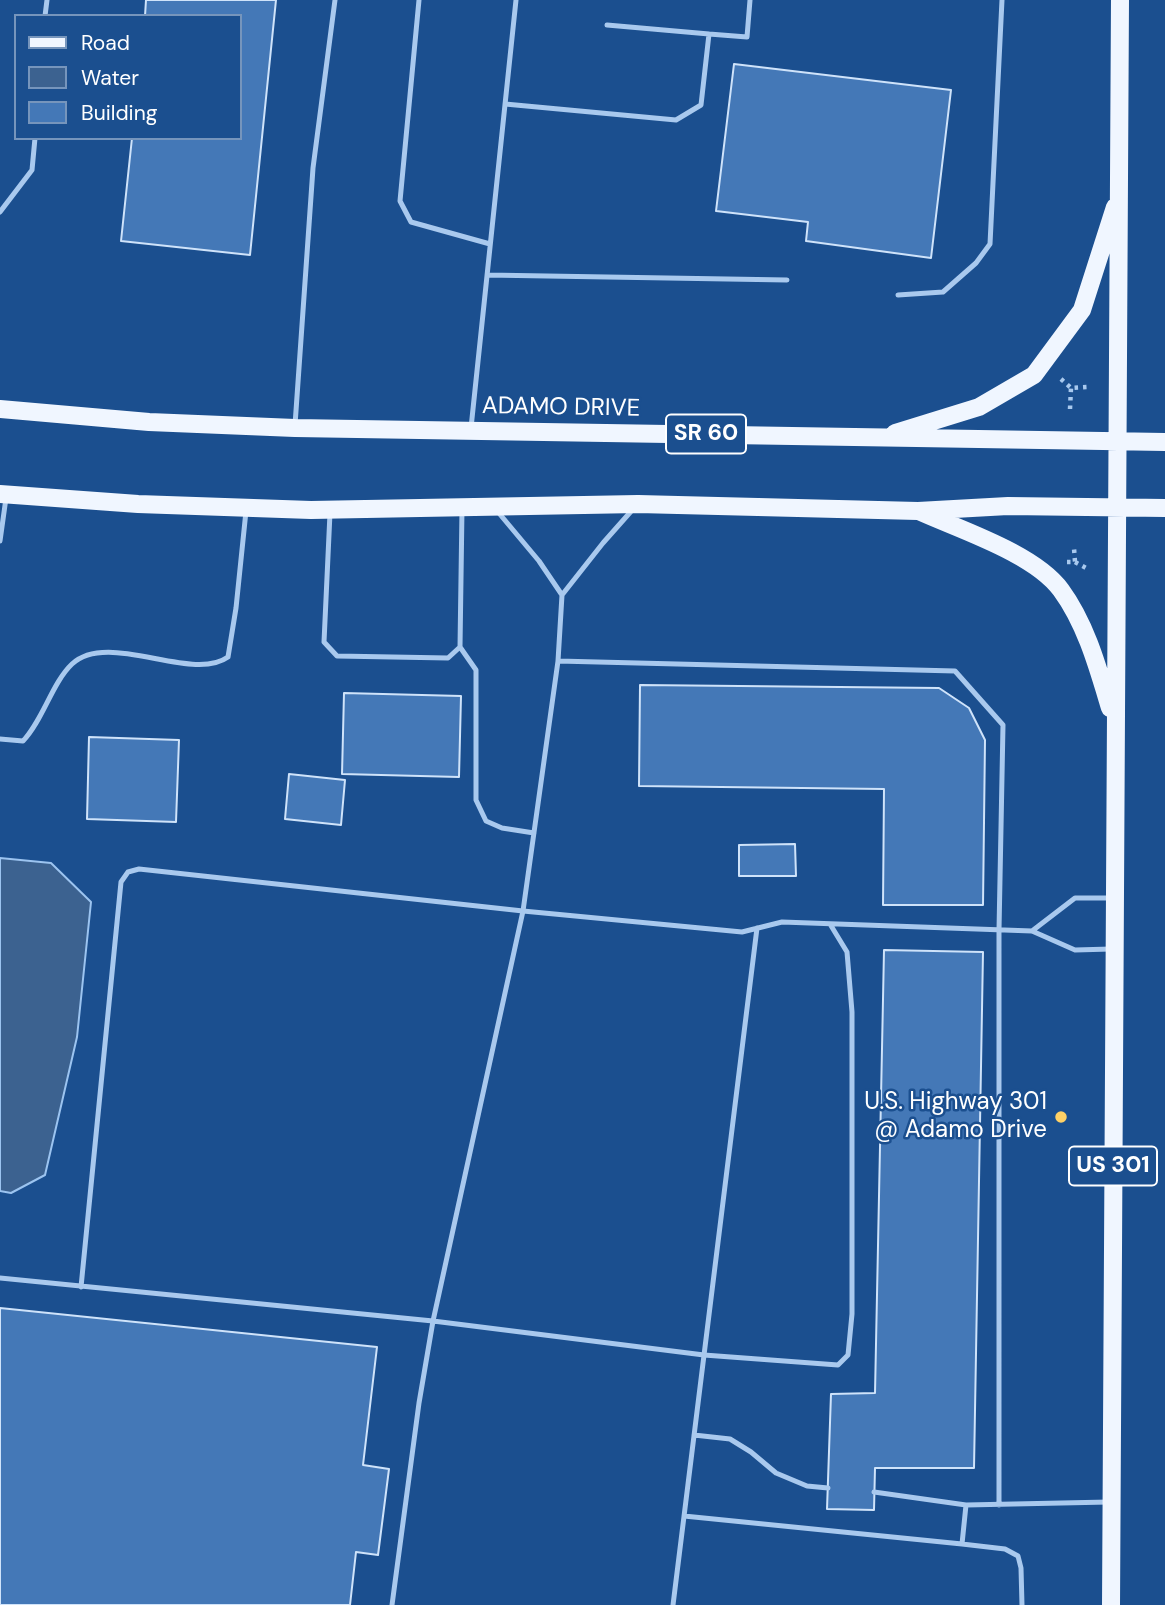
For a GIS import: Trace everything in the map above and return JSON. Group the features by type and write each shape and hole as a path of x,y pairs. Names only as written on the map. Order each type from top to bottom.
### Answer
{"main road":[{"name":"US 301","path":"1111,1605 1119,0"},
{"path":"879,438 979,407 1034,375 1082,310 1120,191"},
{"name":"ADAMO DRIVE","path":"0,410 149,422 295,428 1165,442"},
{"path":"3,495 330,510 638,504 918,511 1008,506 1165,508"},
{"path":"918,511 1023,559 1047,575 1060,589 1092,651 1116,726"}],"lane":[{"path":"295,428 313,168 335,0"},
{"path":"419,0 400,201 411,222 490,244"},
{"path":"471,431 516,0"},
{"path":"607,25 747,37 750,0"},
{"path":"898,295 943,292 975,263 990,244 1002,0"},
{"path":"505,103 676,120 701,105 709,34"},
{"path":"0,212 32,170 34,140"},
{"path":"487,275 787,279"},
{"path":"0,541 3,495"},
{"path":"392,1605 419,1403 433,1321 523,911 558,661 562,595 638,504"},
{"path":"0,739 23,741 34,730 46,704 72,664 88,655 105,652 197,663 220,662 228,657 246,508"},
{"path":"462,508 460,647 476,670 476,800 486,821 502,828 534,833"},
{"path":"495,508 539,561 562,595"},
{"path":"330,510 324,642 337,656 448,658 460,647"},
{"path":"558,661 956,671 1003,725 999,930 999,1505"},
{"path":"81,1287 121,882 128,872 139,869 742,932 782,922 1032,931 1075,950 1114,948"},
{"path":"1032,931 1075,898 1114,898"},
{"path":"0,1278 433,1321 704,1355 838,1366 848,1355 852,1314 852,1012 847,952 830,924"},
{"path":"673,1605 757,928"},
{"path":"694,1435 730,1439 776,1472 807,1486 828,1488"},
{"path":"874,1492 966,1505 1112,1502"},
{"path":"962,1544 966,1505"},
{"path":"684,1516 1005,1549 1018,1556 1022,1605"}],"path":[{"path":"1061,379 1071,388 1088,387"},
{"path":"1070,409 1071,388"},
{"path":"1074,548 1075,562"},
{"path":"1059,563 1075,562 1088,569"}],"water":[{"path":"0,858 51,863 91,902 77,1037 45,1175 11,1193 0,1191"}],"building":[{"path":"146,0 276,0 250,255 121,241 132,140 242,140 242,14 145,14"},
{"path":"734,64 951,90 931,258 806,241 808,222 716,211"},
{"path":"640,685 939,688 969,708 985,740 983,905 883,905 884,789 639,786"},
{"path":"344,693 461,696 459,777 342,774"},
{"path":"89,737 179,740 176,822 87,819"},
{"path":"289,774 345,780 341,825 285,819"},
{"path":"795,844 796,876 739,876 739,845"},
{"path":"884,950 983,952 974,1468 875,1468 874,1510 827,1509 831,1394 875,1393"},
{"path":"0,1308 377,1347 363,1465 389,1469 378,1555 356,1552 350,1605 0,1605"}],"place":[{"name":"U.S. Highway 301 @ Adamo Drive","path":"1061,1117"}]}
